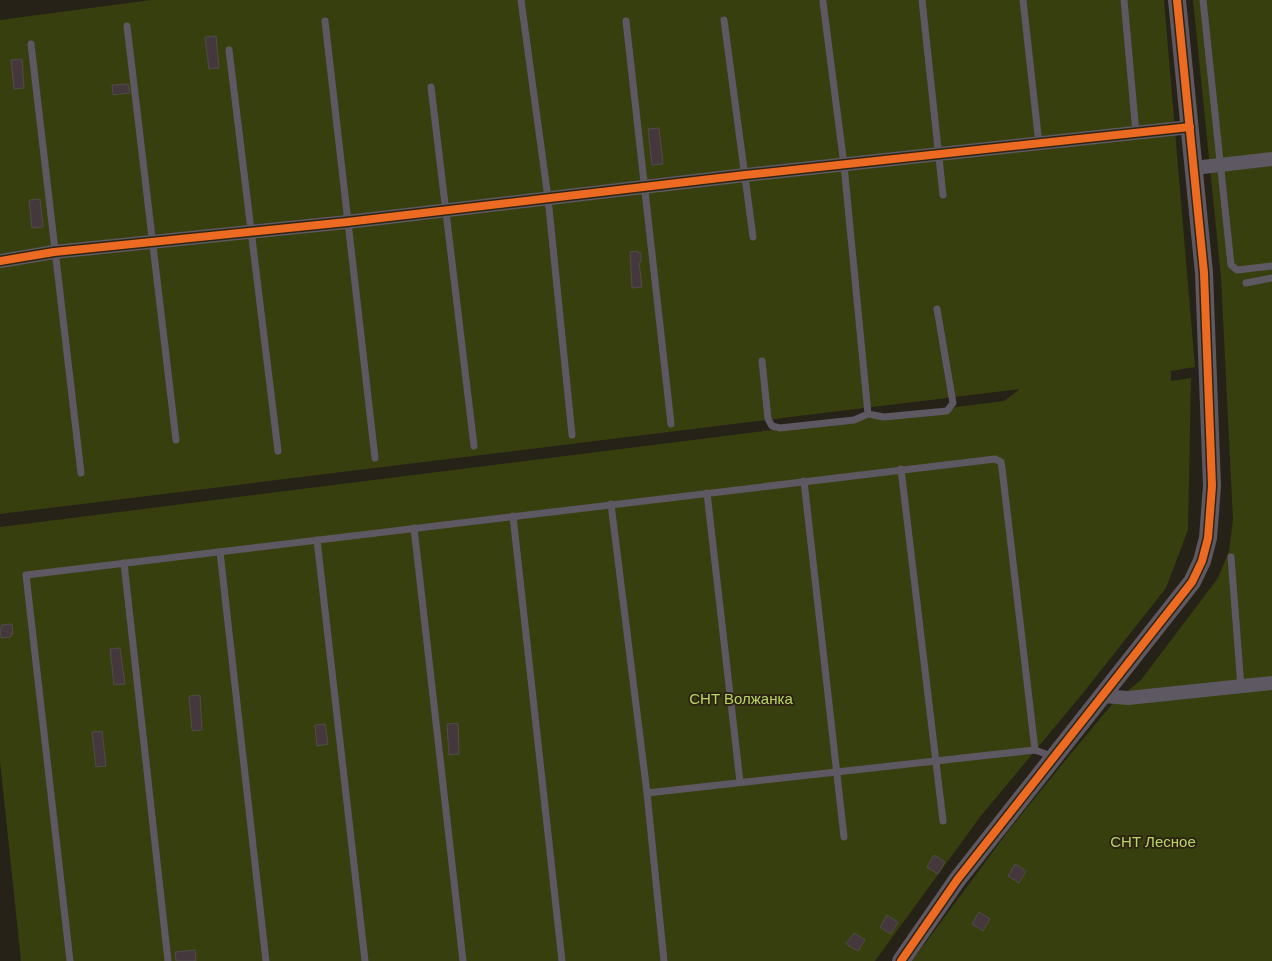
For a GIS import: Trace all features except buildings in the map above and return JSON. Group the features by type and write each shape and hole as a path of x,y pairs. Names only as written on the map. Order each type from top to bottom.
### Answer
{"street":[{"path":"901,961 957,880 1192,582 1202,562 1208,538 1212,486 1205,292 1177,0"},
{"path":"0,261 54,252 347,222 746,174 1190,127"},
{"path":"1194,168 1272,159"},
{"path":"1104,696 1128,698 1272,683"}],"lane":[{"path":"521,0 548,198 572,435"},
{"path":"922,0 943,195"},
{"path":"1023,0 1040,144"},
{"path":"1124,0 1136,133"},
{"path":"1203,0 1231,265 1237,270 1272,266"},
{"path":"823,2 844,165 868,414"},
{"path":"724,20 753,237"},
{"path":"325,21 375,458"},
{"path":"626,21 671,424"},
{"path":"128,26 176,440"},
{"path":"31,44 81,473"},
{"path":"229,50 278,451"},
{"path":"432,87 474,446"},
{"path":"1246,282 1272,278"},
{"path":"762,361 768,419 772,426 780,428 854,420 868,414 884,417 947,411 952,403 937,309"},
{"path":"70,961 26,575 995,459 1001,462 1035,750"},
{"path":"901,469 943,821"},
{"path":"804,481 844,836"},
{"path":"707,493 740,782"},
{"path":"611,504 647,793 664,961"},
{"path":"513,516 562,961"},
{"path":"414,528 463,961"},
{"path":"317,540 365,961"},
{"path":"220,552 266,961"},
{"path":"1231,557 1241,686"},
{"path":"124,563 168,961"},
{"path":"647,793 1035,750 1054,757"}],"green space":[{"name":"СНТ Волжанка","path":"151,0 1164,0 1195,367 1171,371 1171,381 1191,378 1188,530 1166,588 1083,693 980,817 875,961 21,961 0,761 0,527 1004,401 1020,389 0,514 0,20"},
{"name":"СНТ Лесное","path":"1193,0 1272,0 1272,961 912,961 1009,830 1068,757 1114,702 1141,680 1218,578 1229,551 1233,520 1221,277"}],"cycle path":[{"path":"901,961 957,880 1192,582 1202,561 1208,538 1212,486 1204,273 1177,0"},
{"path":"0,261 54,252 347,222 745,175 1190,127"}]}
